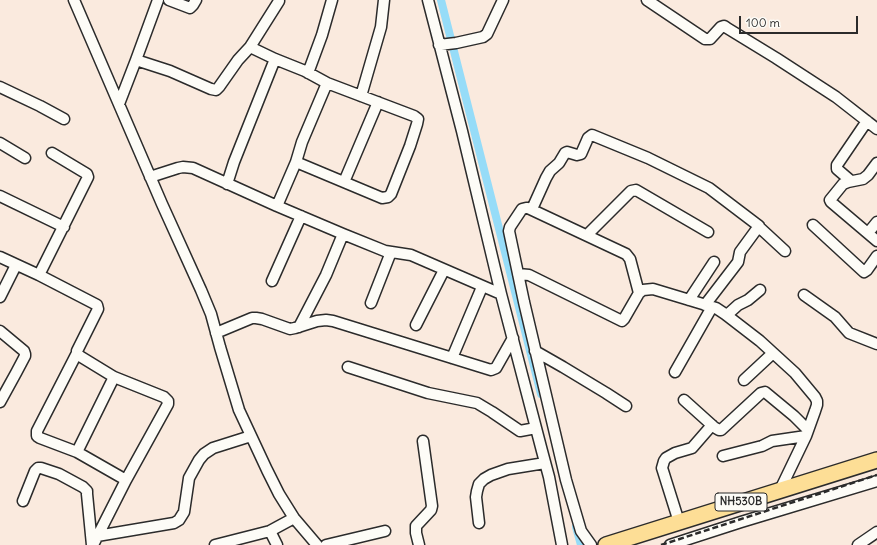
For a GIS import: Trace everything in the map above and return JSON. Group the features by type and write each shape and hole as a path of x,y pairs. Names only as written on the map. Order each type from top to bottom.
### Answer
{"highway":[{"name":"NH530B","path":"606,545 877,460"}],"street":[{"path":"74,0 150,177 202,290 211,314 239,410 266,470 279,494 294,518 317,545"},
{"path":"119,104 158,0"},
{"path":"169,0 190,8 196,0"},
{"path":"308,73 322,35 332,0"},
{"path":"360,96 381,27 384,0"},
{"path":"428,0 441,45 501,294 545,463 562,545"},
{"path":"441,45 486,36 503,0"},
{"path":"647,0 705,39 710,38 724,26 836,97 877,129"},
{"path":"136,60 216,90 238,60 250,47 279,1"},
{"path":"250,47 327,83 414,116 418,119 410,146 391,194 386,198 382,198 296,162"},
{"path":"227,184 234,162 275,60"},
{"path":"277,206 327,83"},
{"path":"0,87 64,119"},
{"path":"344,182 378,102"},
{"path":"851,181 837,169 837,164 867,121"},
{"path":"532,209 550,171 559,163 565,153 580,154 588,138 592,135 648,158 709,188 758,225 785,251"},
{"path":"0,143 25,158"},
{"path":"39,276 88,176 52,153"},
{"path":"877,163 863,179 843,184 830,199 830,201 877,241"},
{"path":"150,177 183,167 193,168 343,234 385,251 411,256 501,294"},
{"path":"587,235 631,191 636,190 708,232"},
{"path":"0,196 64,227"},
{"path":"591,545 581,531 566,480 535,351 509,229 522,209 532,209 626,254 629,256 640,293"},
{"path":"272,281 301,216"},
{"path":"868,233 877,222"},
{"path":"813,225 864,272 877,256"},
{"path":"675,372 709,306 738,262 740,252 759,227"},
{"path":"299,327 326,275 343,234"},
{"path":"371,303 391,252"},
{"path":"0,257 97,305 97,313 36,433 40,438 77,452 126,480"},
{"path":"689,300 714,262"},
{"path":"0,297 16,265"},
{"path":"416,325 444,270"},
{"path":"518,274 529,275 622,321 640,293 643,290 653,289 709,306 727,315 795,373 817,401 807,433 780,490"},
{"path":"452,358 482,287"},
{"path":"727,315 738,304 748,300 760,290"},
{"path":"804,295 835,317 849,333 877,344"},
{"path":"216,333 252,318 262,319 290,329 317,321 326,320 490,370 496,368 513,338"},
{"path":"0,331 24,351 25,354 3,391 0,402"},
{"path":"535,351 626,406"},
{"path":"77,353 79,356 114,377 164,397 168,401 168,404 94,542"},
{"path":"744,380 773,353"},
{"path":"348,367 428,393 477,403 520,431 536,428"},
{"path":"77,452 114,377"},
{"path":"684,400 712,426 718,430 721,430 761,393 764,392 794,416 807,433"},
{"path":"679,522 662,472 664,461 666,458 675,453 692,448 712,426"},
{"path":"723,456 762,446 772,441 807,433"},
{"path":"94,542 174,523 179,520 184,512 189,478 204,454 213,448 251,436"},
{"path":"419,545 416,526 431,510 432,506 424,441"},
{"path":"479,523 476,497 480,484 484,479 491,475 508,470 545,463"},
{"path":"23,501 35,471 38,468 59,474 83,487 87,491 94,542"},
{"path":"670,545 877,481"},
{"path":"215,545 270,531 294,518"},
{"path":"270,531 277,545"},
{"path":"326,545 384,531"},
{"path":"858,545 877,532"}],"waterway":[{"path":"441,0 541,394"},
{"path":"576,527 581,545"}],"railway":[{"path":"661,545 877,475"}]}
